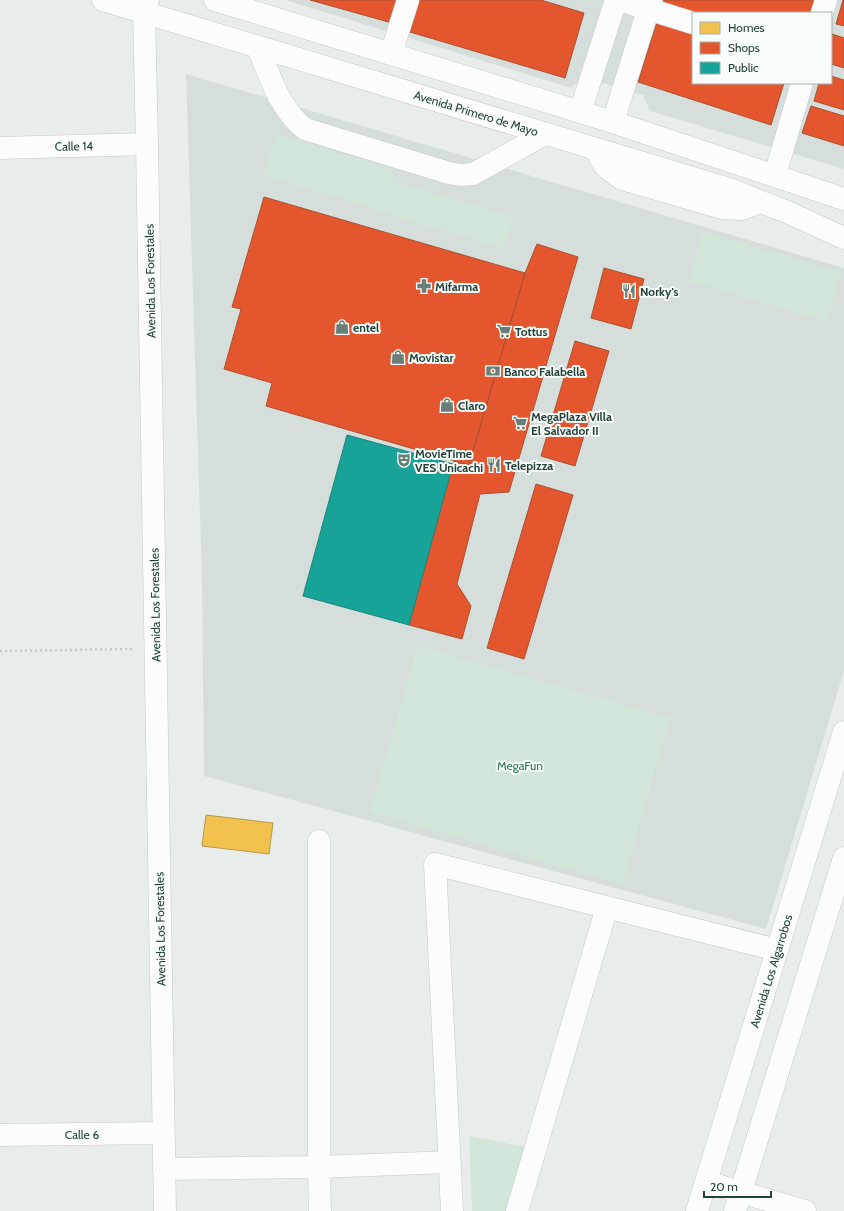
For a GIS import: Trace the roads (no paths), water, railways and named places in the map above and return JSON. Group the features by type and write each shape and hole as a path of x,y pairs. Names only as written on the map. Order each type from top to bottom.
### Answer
{"street":[{"name":"Avenida Primero de Mayo","path":"103,0 146,6 257,46 729,189 844,238"},
{"path":"391,54 408,0"},
{"path":"580,112 616,0"},
{"path":"619,0 649,4 692,22"},
{"path":"822,12 826,0"},
{"path":"220,1 613,122 844,199"},
{"path":"613,122 649,4"},
{"name":"Avenida Los Forestales","path":"146,6 165,1211"},
{"path":"257,46 282,103 296,122 305,129 441,171 461,175 473,174 545,134"},
{"path":"775,175 802,84"},
{"name":"Calle 14","path":"0,148 147,144"},
{"name":"Avenida Los Algarrobos","path":"698,1211 844,732"},
{"path":"318,841 320,1211"},
{"path":"738,1201 844,858"},
{"path":"452,1211 435,864 777,950"},
{"path":"517,1211 607,907"},
{"name":"Calle 6","path":"0,1135 163,1134"},
{"path":"164,1169 319,1167 450,1162"},
{"path":"706,1182 738,1201 805,1211"}],"place":[{"name":"Mifarma","path":"424,286"},
{"name":"Norky's","path":"629,291"},
{"name":"entel","path":"342,327"},
{"name":"Tottus","path":"504,331"},
{"name":"Movistar","path":"398,357"},
{"name":"Banco Falabella","path":"493,371"},
{"name":"Claro","path":"447,405"},
{"name":"MegaPlaza Villa El Salvador II","path":"520,423"},
{"name":"MovieTime VES Unicachi","path":"404,460"},
{"name":"Telepizza","path":"494,465"}],"park label":[{"name":"MegaFun","path":"520,765"}]}
